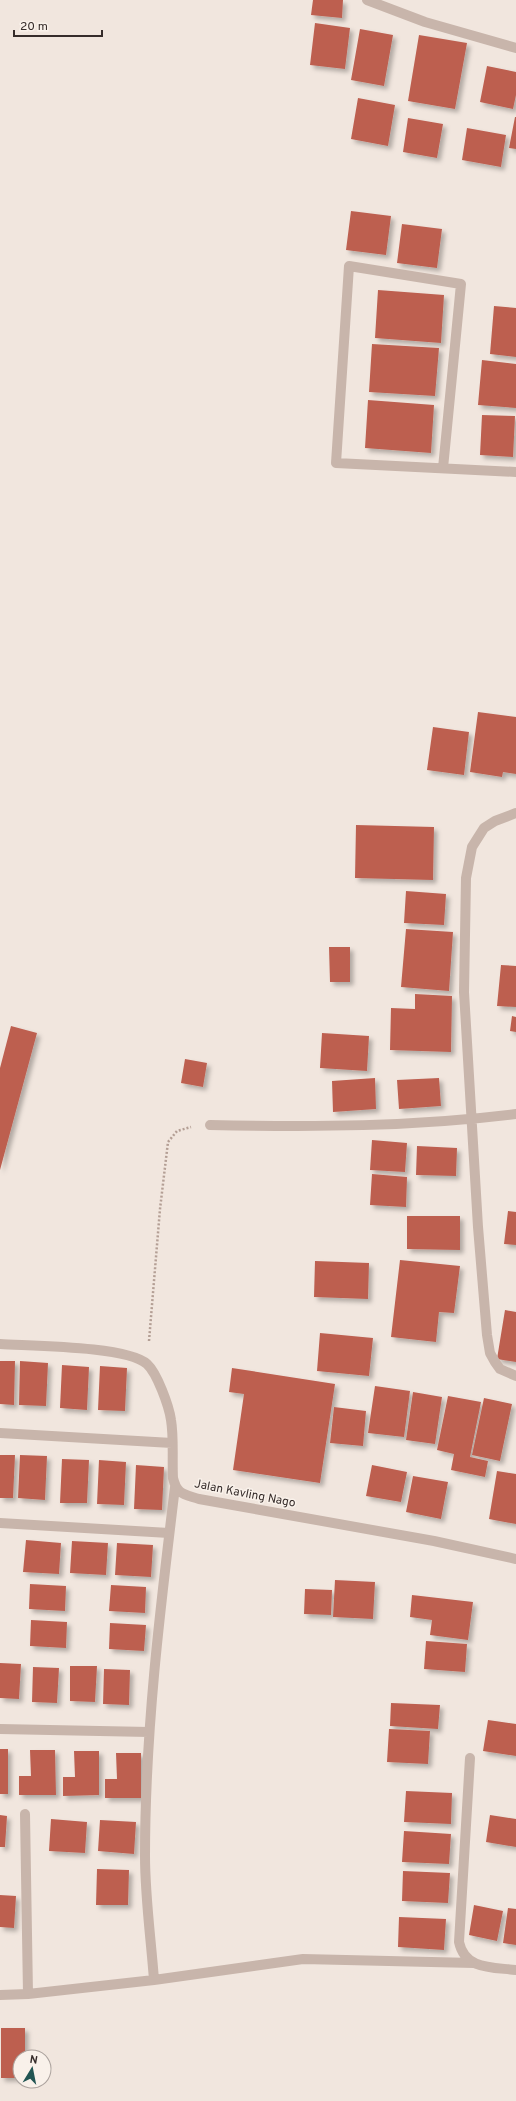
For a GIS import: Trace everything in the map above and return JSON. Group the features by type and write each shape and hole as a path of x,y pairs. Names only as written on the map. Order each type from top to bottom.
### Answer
{"street":[{"path":"367,0 425,22 516,48"},
{"path":"443,468 461,284 349,266 336,463 516,472"},
{"path":"516,813 495,821 484,828 472,846 466,878 464,992 478,1227 489,1347 490,1353 500,1368 516,1376"},
{"path":"210,1125 322,1127 472,1120 516,1114"},
{"path":"0,1344 116,1351 134,1357 147,1364 155,1375 171,1419 173,1478 175,1487 159,1616 149,1732 144,1857 154,1980"},
{"path":"0,1433 172,1443"},
{"name":"Jalan Kavling Nago","path":"175,1487 180,1493 199,1499 434,1541 516,1559"},
{"path":"0,1523 169,1533"},
{"path":"0,1729 149,1732"},
{"path":"470,1758 459,1942 462,1952 474,1963"},
{"path":"26,1814 28,1994"},
{"path":"0,1995 28,1994 154,1980 303,1959 474,1963 516,1970"}],"path":[{"path":"147,1364 160,1209 168,1142 177,1131 184,1127 210,1125"}],"building":[{"path":"313,0 343,0 342,18 311,15"},
{"path":"315,23 350,28 345,69 310,65"},
{"path":"360,29 393,35 384,86 351,80"},
{"path":"419,35 467,43 455,109 408,101"},
{"path":"487,66 516,72 516,95 513,109 480,102"},
{"path":"358,98 395,105 388,146 351,139"},
{"path":"516,117 516,149 509,148"},
{"path":"408,118 443,124 437,158 403,152"},
{"path":"467,128 506,135 501,167 462,160"},
{"path":"351,211 391,216 386,255 346,250"},
{"path":"402,224 442,229 437,268 397,263"},
{"path":"378,290 444,295 441,343 375,338"},
{"path":"494,306 516,308 516,357 490,354"},
{"path":"372,344 439,348 435,396 369,392"},
{"path":"482,360 516,364 516,408 478,405"},
{"path":"368,400 434,405 431,453 365,448"},
{"path":"482,415 515,416 513,457 480,455"},
{"path":"478,712 516,717 516,774 503,772 502,777 470,772"},
{"path":"433,727 469,732 464,775 427,770"},
{"path":"356,825 434,827 433,880 355,878"},
{"path":"406,891 446,894 444,925 404,923"},
{"path":"406,929 453,932 449,991 401,987"},
{"path":"329,947 350,947 350,982 330,982"},
{"path":"501,965 516,966 516,1007 497,1006"},
{"path":"415,994 452,996 451,1052 390,1050 391,1008 415,1009"},
{"path":"512,1016 516,1017 516,1032 510,1031"},
{"path":"11,1026 37,1033 0,1170 0,1068"},
{"path":"322,1033 369,1036 367,1071 320,1068"},
{"path":"185,1059 207,1063 203,1087 181,1083"},
{"path":"375,1078 376,1109 333,1112 332,1081"},
{"path":"439,1078 441,1106 399,1109 397,1080"},
{"path":"372,1140 407,1143 405,1172 370,1170"},
{"path":"417,1146 457,1148 456,1176 416,1175"},
{"path":"372,1174 407,1177 406,1207 370,1205"},
{"path":"508,1211 516,1212 516,1245 504,1244"},
{"path":"407,1216 460,1216 460,1250 407,1249"},
{"path":"400,1260 460,1266 454,1313 439,1312 436,1342 391,1337"},
{"path":"315,1261 369,1263 368,1299 314,1297"},
{"path":"505,1310 516,1312 516,1362 497,1359"},
{"path":"320,1333 373,1338 369,1376 317,1371"},
{"path":"0,1361 15,1361 14,1405 0,1404"},
{"path":"20,1361 48,1363 46,1406 19,1405"},
{"path":"62,1365 89,1367 87,1410 60,1408"},
{"path":"100,1366 127,1368 125,1411 98,1410"},
{"path":"232,1368 335,1384 320,1483 233,1470 244,1394 229,1392"},
{"path":"375,1386 410,1391 404,1437 368,1433"},
{"path":"413,1392 442,1397 435,1444 406,1440"},
{"path":"448,1396 481,1402 470,1457 488,1461 485,1477 451,1470 454,1454 437,1450"},
{"path":"484,1398 512,1404 500,1461 472,1455"},
{"path":"334,1407 366,1411 363,1446 330,1443"},
{"path":"0,1455 15,1455 13,1498 0,1498"},
{"path":"20,1455 47,1456 45,1500 18,1498"},
{"path":"62,1459 89,1460 87,1503 60,1503"},
{"path":"99,1460 126,1462 124,1505 97,1504"},
{"path":"136,1465 164,1467 162,1510 134,1509"},
{"path":"372,1465 407,1472 401,1502 366,1496"},
{"path":"497,1471 516,1474 516,1524 489,1519"},
{"path":"413,1476 448,1482 441,1519 406,1512"},
{"path":"26,1540 61,1543 59,1574 23,1572"},
{"path":"72,1541 108,1543 106,1575 70,1573"},
{"path":"117,1543 153,1545 151,1577 115,1575"},
{"path":"335,1580 375,1582 373,1619 333,1617"},
{"path":"30,1584 66,1586 65,1611 29,1609"},
{"path":"111,1585 146,1587 145,1613 109,1611"},
{"path":"305,1589 332,1590 331,1615 304,1614"},
{"path":"412,1595 473,1602 468,1640 430,1635 432,1620 410,1617"},
{"path":"31,1620 67,1622 66,1648 30,1646"},
{"path":"110,1623 146,1625 144,1651 109,1649"},
{"path":"426,1641 467,1644 465,1672 424,1669"},
{"path":"0,1663 21,1664 19,1699 0,1698"},
{"path":"70,1666 97,1666 95,1702 70,1701"},
{"path":"33,1667 59,1668 57,1703 32,1702"},
{"path":"104,1669 130,1670 129,1705 103,1704"},
{"path":"391,1703 440,1705 438,1729 390,1726"},
{"path":"488,1720 516,1724 516,1756 483,1751"},
{"path":"389,1729 430,1731 428,1764 387,1762"},
{"path":"0,1749 8,1749 8,1794 0,1794"},
{"path":"30,1750 55,1750 56,1795 19,1795 19,1776 31,1776"},
{"path":"74,1751 99,1751 99,1795 63,1796 63,1777 75,1777"},
{"path":"116,1753 141,1753 141,1798 105,1798 105,1779 117,1779"},
{"path":"406,1791 452,1793 451,1824 404,1822"},
{"path":"0,1815 7,1816 5,1847 0,1847"},
{"path":"490,1815 516,1819 516,1847 486,1842"},
{"path":"51,1819 87,1822 85,1853 49,1851"},
{"path":"100,1820 136,1822 134,1854 98,1851"},
{"path":"404,1831 451,1834 449,1864 402,1862"},
{"path":"97,1869 129,1870 128,1905 96,1905"},
{"path":"403,1871 450,1873 448,1903 402,1901"},
{"path":"0,1895 16,1896 14,1928 0,1927"},
{"path":"474,1905 503,1911 497,1941 469,1935"},
{"path":"508,1908 516,1909 516,1945 503,1943"},
{"path":"399,1917 446,1919 444,1950 398,1947"},
{"path":"1,2028 25,2028 25,2049 12,2049 12,2078 1,2078"}]}
